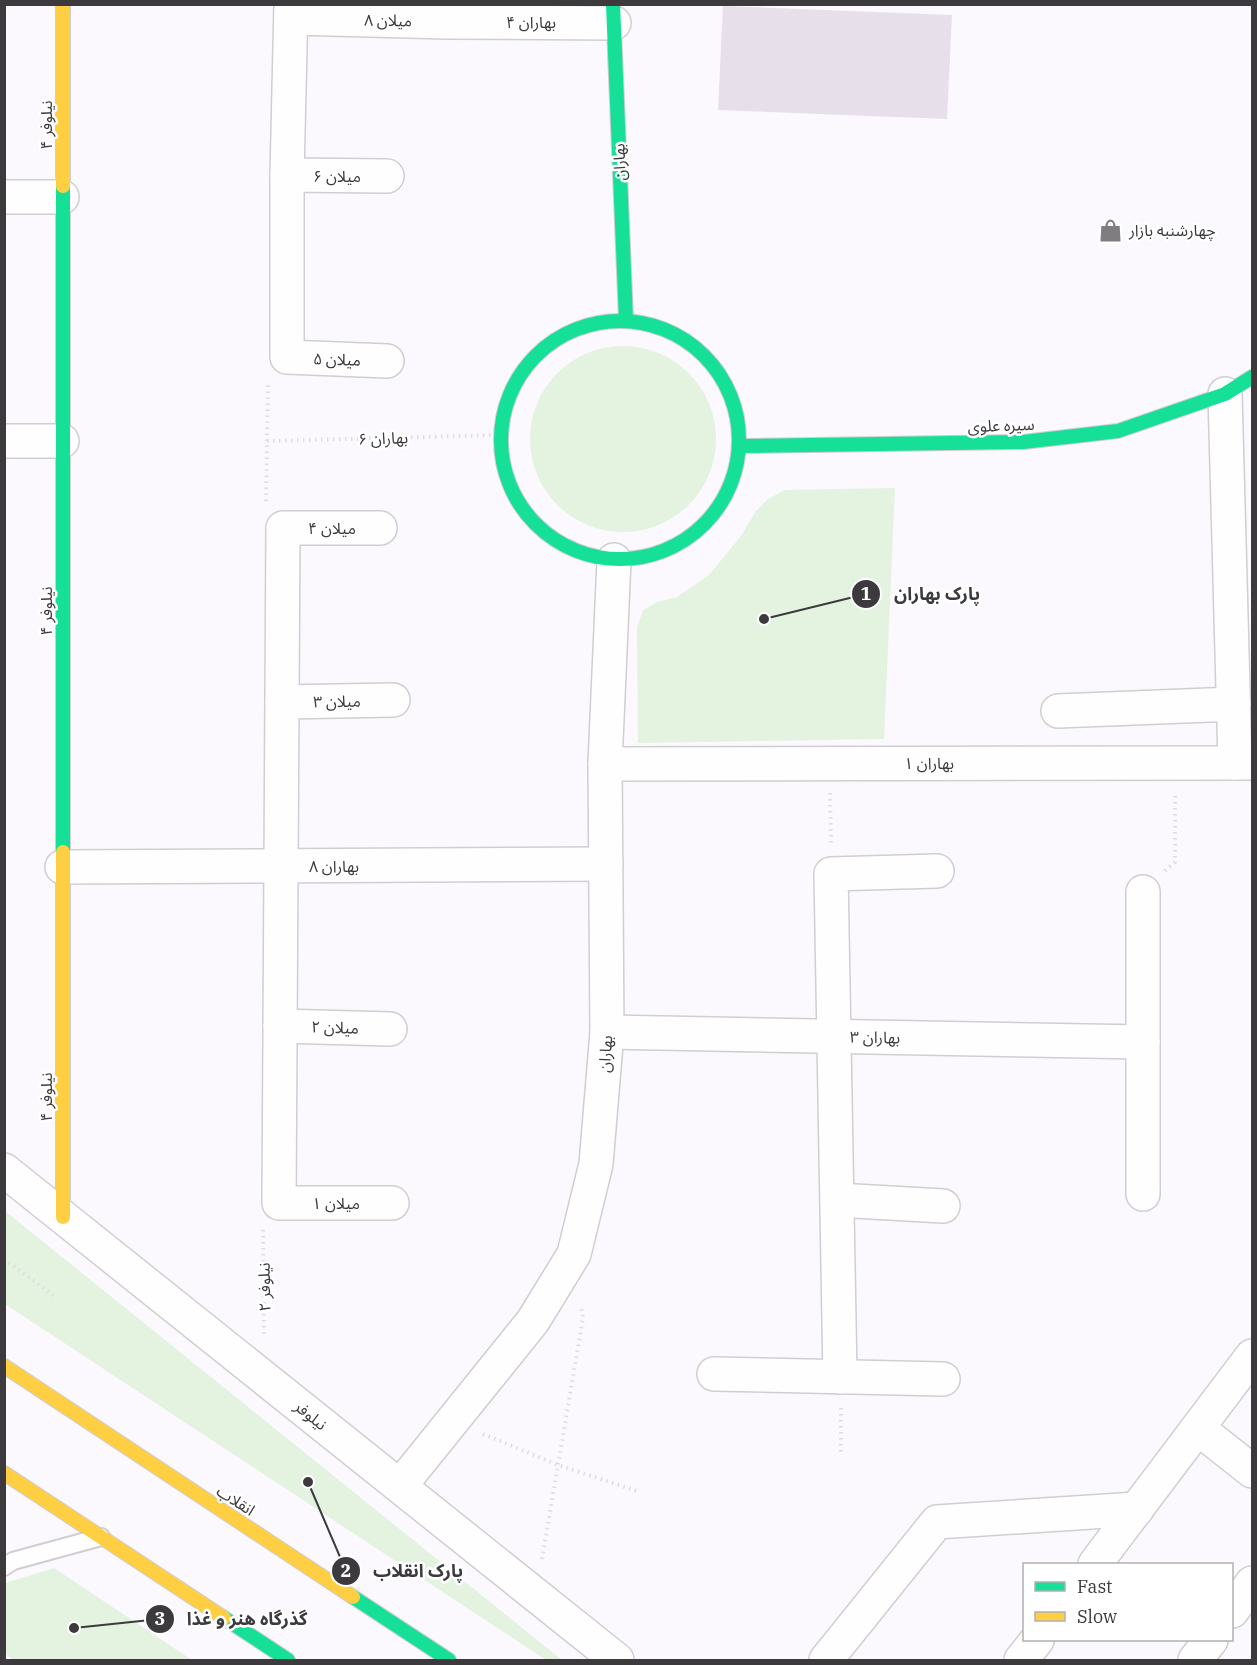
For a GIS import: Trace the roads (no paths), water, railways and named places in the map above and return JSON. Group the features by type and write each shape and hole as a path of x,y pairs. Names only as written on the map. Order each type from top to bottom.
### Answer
{"street":[{"name":"نیلوفر ۴","path":"63,4 63,1217"},
{"path":"287,176 291,11"},
{"name":"میلان ۸","path":"291,11 448,22"},
{"name":"بهاران ۴","path":"448,22 613,14"},
{"name":"بهاران","path":"613,14 626,320"},
{"name":"میلان ۶","path":"287,176 387,176"},
{"name":"میلان ۵","path":"287,176 287,357 387,361"},
{"path":"4,197 62,197"},
{"path":"626,320 663,327 696,346 720,374 736,408 740,446 733,482 714,515 686,541 652,556 614,560 577,553 544,534 519,507 504,472 500,435 507,398 526,365 554,339 589,324 626,320"},
{"name":"سیره علوی","path":"740,446 1023,442 1118,431 1225,394 1252,377"},
{"path":"1225,394 1242,641 1234,704 1244,763"},
{"path":"4,441 62,441"},
{"name":"میلان ۴","path":"282,702 283,528 380,528"},
{"name":"بهاران","path":"400,1486 533,1321 574,1254 596,1164 607,1032 604,764 614,560"},
{"name":"میلان ۳","path":"282,702 393,700"},
{"path":"280,1026 282,702"},
{"path":"1058,711 1234,704"},
{"name":"بهاران ۱","path":"604,764 1244,763"},
{"name":"بهاران ۸","path":"62,867 606,864"},
{"path":"840,1377 831,874 937,871"},
{"path":"1143,892 1143,1194"},
{"name":"میلان ۲","path":"280,1026 390,1029"},
{"name":"میلان ۱","path":"280,1026 279,1203 392,1203"},
{"name":"بهاران ۳","path":"607,1032 1143,1042"},
{"name":"نیلوفر","path":"4,1170 617,1660"},
{"path":"837,1200 943,1206"},
{"path":"1096,1563 1252,1356"},
{"name":"انقلاب","path":"4,1366 449,1660"},
{"path":"714,1374 943,1379"},
{"path":"1199,1429 1252,1471"},
{"path":"4,1473 288,1660"},
{"path":"826,1660 937,1522 1137,1509"},
{"path":"1233,1610 1252,1583"},
{"path":"1021,1660 1036,1641"},
{"path":"1195,1660 1210,1641"}],"lane":[{"path":"4,1567 13,1562 101,1537"}],"place":[{"name":"چهارشنبه بازار","path":"1111,230"},
{"name":"پارک بهاران","path":"764,619"},
{"name":"پارک انقلاب","path":"308,1482"},
{"name":"گذرگاه هنر و غذا","path":"74,1628"}]}
